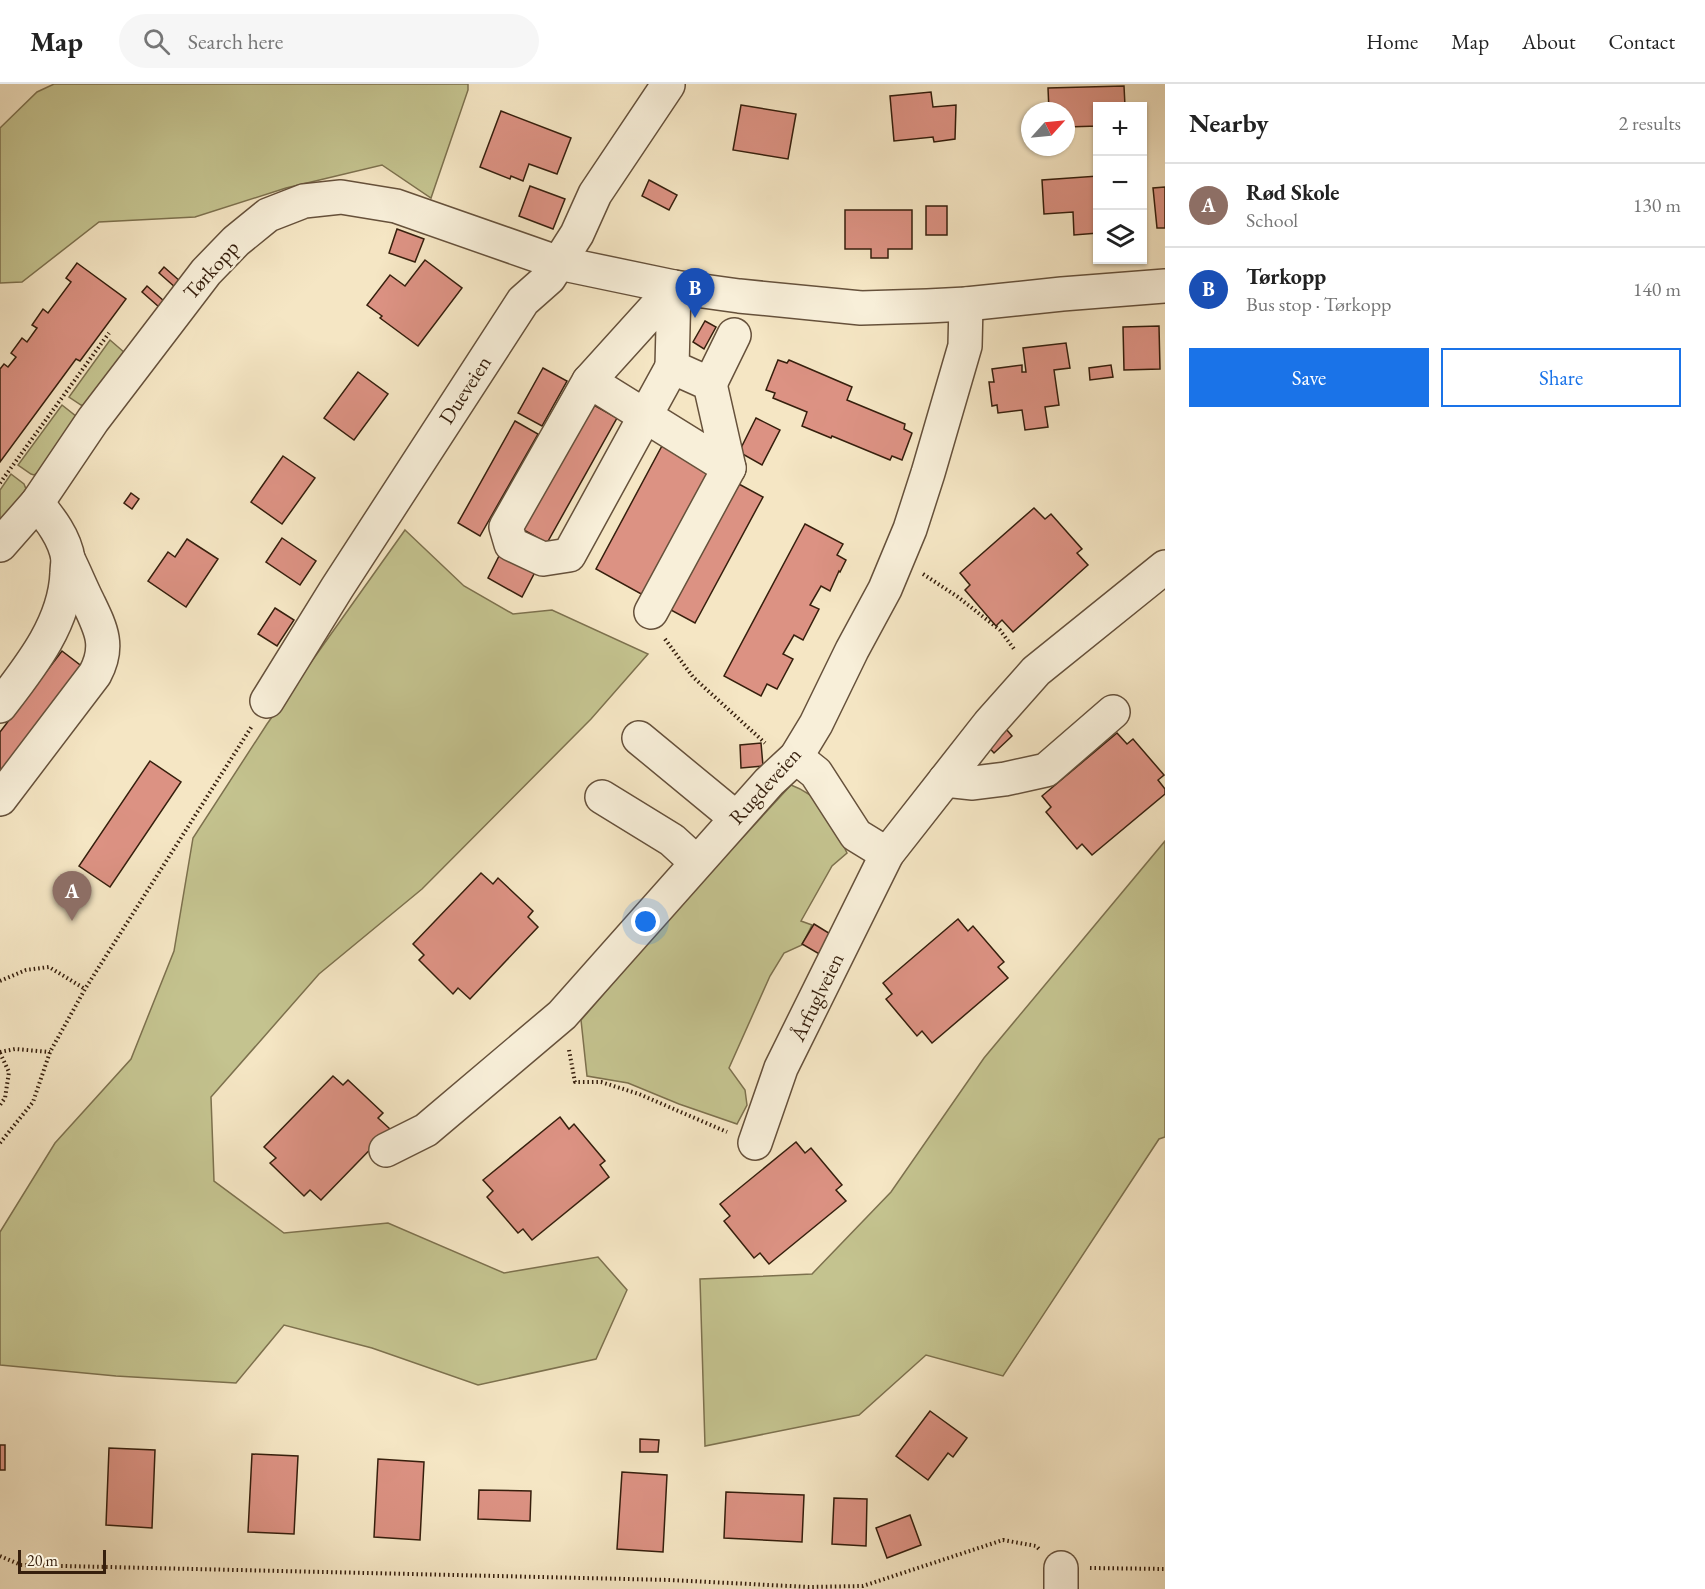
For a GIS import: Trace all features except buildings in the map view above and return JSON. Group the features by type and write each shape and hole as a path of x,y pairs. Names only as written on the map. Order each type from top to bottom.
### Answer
{"street":[{"name":"Dueveien","path":"267,701 337,588 523,301 549,278 559,263 577,234 595,194 668,85"},
{"name":"Tørkopp","path":"0,545 37,503 93,420 206,272 236,241 268,215 304,201 341,197 396,206 559,263 674,287 861,308 966,304 1165,285"},
{"path":"674,287 672,367 569,555 543,559 511,544 506,526 588,381 674,287"},
{"name":"Rugdeveien","path":"386,1150 426,1130 562,1016 696,862 769,782 793,761 816,724 885,588 910,529 965,346 966,304"},
{"path":"651,612 729,468 710,384 734,335"},
{"path":"672,367 710,384"},
{"path":"588,381 729,468"},
{"path":"0,799 101,663 103,639 100,626 55,527 37,503"},
{"path":"0,706 48,637 58,615 66,588 68,559"},
{"name":"Årfuglveien","path":"755,1143 781,1068 887,854 989,724 1036,670 1165,567"},
{"path":"945,780 973,783 1005,780 1046,770 1113,712"},
{"path":"639,738 736,818"},
{"path":"793,761 816,773 856,835 887,854"},
{"path":"602,797 672,840 696,862"}],"path":[{"path":"0,483 109,333"},
{"path":"898,557 958,597 1000,630 1018,656 1036,670"},
{"path":"651,612 659,631 693,677 732,714 793,761"},
{"path":"0,1143 33,1102 50,1052 85,989 267,701"},
{"path":"0,981 26,970 49,968 85,989"},
{"path":"562,1016 575,1082 601,1082 639,1094 755,1143"},
{"path":"0,1105 5,1098 9,1072 0,1052 15,1049 50,1052"},
{"path":"0,1556 21,1565 670,1580 820,1587 863,1586 1003,1540 1036,1546 1061,1578 1165,1569"}],"shaded area":[{"path":"54,84 468,84 468,90 431,198 382,165 286,188 195,217 99,222 22,282 0,283 0,128 37,92"},
{"path":"110,340 125,353 85,406 81,405 69,397"},
{"path":"62,405 77,417 38,472 31,474 18,465"},
{"path":"11,474 24,484 26,489 0,524 0,490"},
{"path":"405,530 464,586 513,614 552,610 648,654 591,719 422,889 319,974 211,1097 214,1181 284,1233 388,1223 504,1273 598,1257 627,1290 596,1359 478,1385 372,1348 284,1325 236,1383 116,1376 0,1365 0,1232 55,1143 131,1059 174,951 193,838 267,724"},
{"path":"791,785 803,790 820,804 832,821 847,853 832,866 801,921 812,925 802,945 784,953 770,976 729,1068 745,1090 747,1105 737,1124 628,1083 587,1076 581,1020 685,900"},
{"path":"1165,841 1165,1137 1159,1139 1003,1376 926,1355 859,1415 705,1446 700,1279 812,1274 891,1192 984,1058"}],"place":[{"name":"Tørkopp","path":"695,318"},
{"name":"Rød Skole","path":"72,921"}]}
